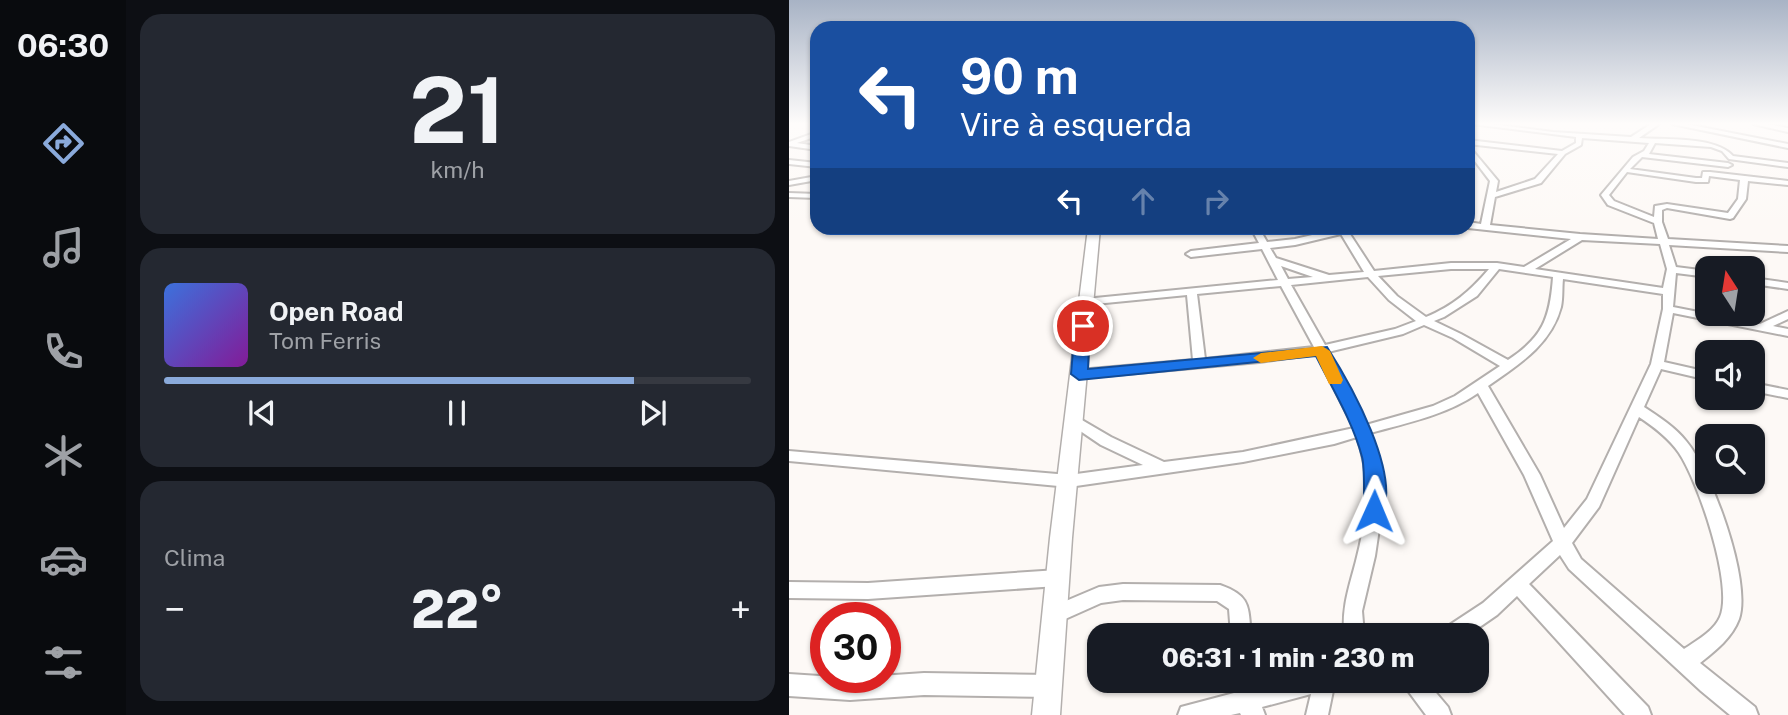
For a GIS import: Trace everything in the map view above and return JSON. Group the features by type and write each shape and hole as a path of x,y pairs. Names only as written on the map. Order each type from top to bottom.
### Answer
{"street":[{"path":"1493,195 1538,180 1558,157"},
{"path":"1638,157 1605,195 1606,199 1658,222"},
{"path":"1671,157 1788,165"},
{"path":"1727,157 1728,176"},
{"path":"1475,159 1494,181 1485,226"},
{"path":"789,162 810,164"},
{"path":"1625,170 1703,181 1707,174 1788,183"},
{"path":"1470,623 1490,609 1561,544 1593,503 1637,409 1657,364 1669,309 1668,292 1672,269 1666,241 1658,222 1658,208 1661,206 1730,216 1742,200 1744,178"},
{"path":"789,182 810,179"},
{"path":"789,195 810,195"},
{"path":"1475,225 1580,237 1788,249"},
{"path":"1046,715 1093,235"},
{"path":"1259,235 1322,351 1362,431 1372,458 1376,495 1366,556 1352,611 1353,623"},
{"path":"1191,254 1265,246 1315,235"},
{"path":"1347,235 1371,274 1393,298 1424,321 1508,365"},
{"path":"1526,270 1580,237"},
{"path":"1275,261 1328,278"},
{"path":"1085,302 1451,266 1497,266 1668,292"},
{"path":"1079,374 1322,351 1364,341 1424,321 1487,283 1497,266"},
{"path":"1672,269 1695,272"},
{"path":"789,456 1069,481 1284,449 1362,431 1438,409 1460,399 1534,346 1543,336 1556,306 1558,274"},
{"path":"1765,283 1788,286"},
{"path":"1192,292 1199,363"},
{"path":"1669,309 1788,333"},
{"path":"1763,327 1788,314"},
{"path":"1657,364 1695,373"},
{"path":"1480,384 1533,477 1561,544 1575,564 1747,715"},
{"path":"1765,389 1788,394"},
{"path":"1637,409 1665,429 1687,452 1714,511 1730,584 1730,617 1716,637 1684,662"},
{"path":"1075,421 1106,441 1162,468"},
{"path":"789,590 868,592 1058,578"},
{"path":"1517,584 1637,714"},
{"path":"1054,615 1099,595 1144,591 1220,593 1238,604 1240,623"},
{"path":"789,685 850,689 924,684 1050,686"},
{"path":"1189,715 1273,693"},
{"path":"1317,715 1321,693"},
{"path":"1423,693 1440,715"}],"slow traffic":[{"path":"1261,358 1322,351 1335,380"}],"route":[{"path":"1083,326 1079,374 1322,351 1362,431 1372,458 1376,495 1374,511"}]}
